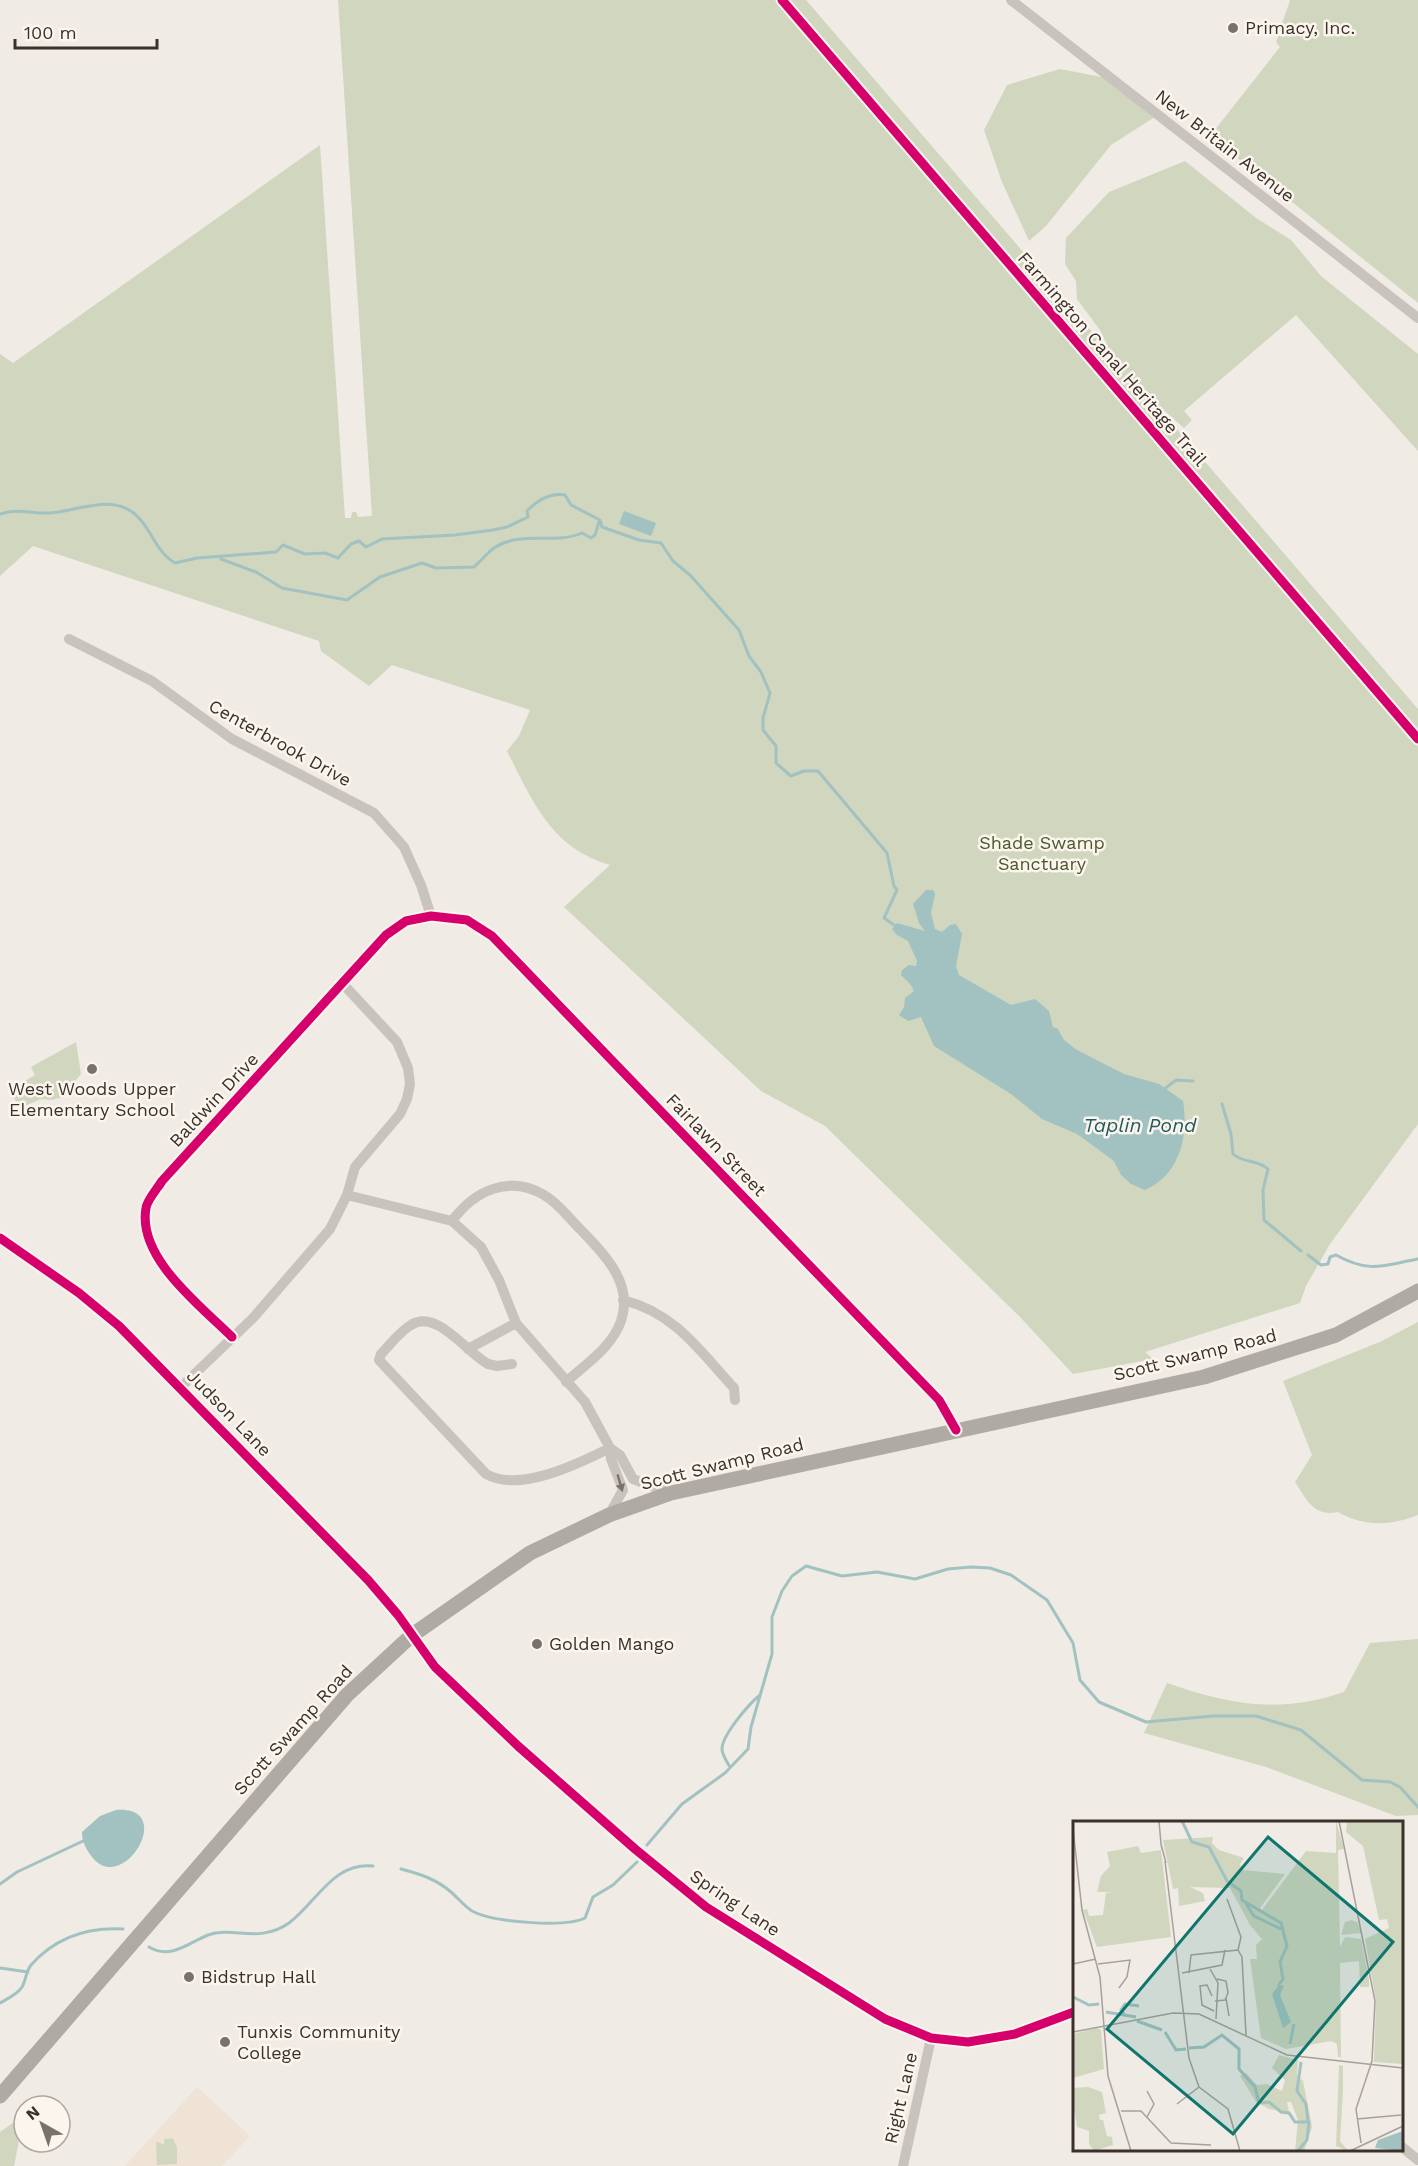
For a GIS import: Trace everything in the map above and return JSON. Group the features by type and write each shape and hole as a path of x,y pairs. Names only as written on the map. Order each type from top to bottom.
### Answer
{"highway":[{"name":"Scott Swamp Road","path":"0,2096 347,1695 411,1636 530,1553 609,1515 671,1493 1204,1377 1247,1365 1336,1335 1418,1291"}],"street":[{"name":"New Britain Avenue","path":"1011,0 1418,318"},
{"name":"Centerbrook Drive","path":"69,639 152,681 232,739 374,813 404,847 421,885 431,916"},
{"name":"Baldwin Drive","path":"232,1337 162,1266 147,1239 146,1207 162,1181 386,935 406,921 431,916"},
{"name":"Fairlawn Street","path":"431,916 467,920 492,936 939,1400 956,1430"},
{"path":"181,1387 274,1295 330,1228 347,1195 355,1167 400,1114 410,1084 408,1068 397,1042 343,984"},
{"path":"452,1221 462,1208 483,1192 507,1186 533,1190 555,1203 606,1256 618,1275 623,1300 621,1320 611,1340 566,1382"},
{"path":"347,1195 452,1221 481,1247 499,1280 516,1323 585,1402 610,1448 620,1455 633,1479 671,1493"},
{"name":"Judson Lane","path":"0,1238 102,1311 181,1387 368,1580 398,1615 411,1636"},
{"path":"623,1300 655,1310 676,1325 734,1388 735,1400"},
{"path":"512,1364 496,1366 489,1364 436,1323 422,1320 410,1325 381,1354 379,1360 486,1474 503,1482 523,1480 571,1466 610,1448"},
{"path":"468,1349 516,1323"},
{"path":"609,1515 624,1490 610,1459 610,1448"},
{"name":"Spring Lane","path":"411,1636 435,1667 518,1746 635,1849 706,1907 885,2019 931,2038 968,2042 997,2039 1073,2012"},
{"name":"Right Lane","path":"903,2166 931,2038"},
{"path":"1403,2149 1418,2160"}],"green space":[{"name":"Shade Swamp Sanctuary","path":"338,0 806,0 1112,355 1100,330 1077,299 1076,281 1065,264 1066,238 1109,192 1185,161 1256,218 1291,240 1321,276 1418,354 1418,451 1296,315 1184,411 1192,420 1184,428 1151,399 1418,709 1418,1124 1330,1244 1306,1286 1300,1303 1145,1352 1153,1359 1073,1374 1020,1317 825,1126 761,1091 564,907 610,865 590,857 558,835 535,805 526,788 507,751 519,736 530,710 392,665 369,686 321,651 319,641 33,546 0,576 0,354 13,363 320,145 345,518 351,518 352,512 356,512 358,517 372,516"},
{"path":"1290,0 1418,0 1418,303 1210,136 1280,47 1276,42"},
{"path":"1060,69 1112,79 1158,115 1111,145 1046,226 1029,241 1002,182 984,130 1007,85"},
{"path":"76,1042 81,1074 62,1097 52,1100 41,1099 25,1106 16,1101 10,1090 35,1075 31,1067"},
{"path":"1418,1322 1418,1515 1408,1519 1377,1523 1358,1520 1338,1512 1323,1512 1317,1509 1312,1506 1295,1482 1312,1455 1283,1381 1382,1341"},
{"path":"1418,1639 1418,1815 1396,1816 1266,1767 1144,1733 1167,1683 1234,1701 1276,1705 1298,1703 1344,1692 1370,1643"},
{"path":"12,2124 12,2154 16,2154 14,2166 0,2166 0,2132"},
{"path":"173,2138 177,2147 177,2165 156,2165 156,2141 164,2144 164,2139"}],"shaded area":[{"path":"197,2087 250,2136 222,2166 125,2166","holes":["173,2138 177,2147 177,2164 157,2165 156,2142 164,2144 164,2139"]}],"water":[{"path":"624,511 656,523 651,536 619,524"},
{"name":"Taplin Pond","path":"926,890 933,890 935,894 931,913 935,929 942,932 950,925 956,924 962,934 956,966 959,975 1011,1005 1035,999 1049,1011 1053,1027 1058,1029 1064,1040 1077,1050 1124,1074 1159,1084 1183,1101 1183,1141 1174,1165 1157,1183 1145,1190 1131,1184 1121,1175 1114,1161 1077,1134 1042,1119 1011,1094 934,1046 921,1017 908,1021 899,1015 904,1007 905,998 914,991 901,975 902,970 909,965 916,966 917,961 908,941 892,929 897,923 925,931 919,923 913,904"},
{"path":"116,1810 134,1812 143,1821 144,1833 139,1847 130,1858 118,1866 104,1866 88,1851 82,1832 100,1816"}],"waterway":[{"path":"0,514 19,511 61,512 107,504 118,506 138,517 159,548 175,563 197,558 276,552 283,545 305,554 325,553 338,558 351,544 359,541 366,547 382,539 455,535 507,527 528,517 527,511 544,498 559,494 565,495 571,505 600,520 602,527 639,540 661,543 673,561 690,575 739,630 749,656 761,672 770,693 763,718 763,730 776,746 776,763 791,776 804,771 818,771 887,853 894,886 897,890 884,918 897,927"},
{"path":"221,559 256,572 282,588 347,600 380,577 422,563 436,568 474,567 491,550 504,543 526,539 561,538 582,533 591,538 595,535 599,522"},
{"path":"1163,1090 1176,1080 1193,1081"},
{"path":"1222,1104 1231,1134 1233,1154 1268,1169 1263,1190 1264,1220 1301,1251"},
{"path":"1308,1255 1321,1265 1328,1264 1330,1257 1336,1255 1368,1266 1418,1259"},
{"path":"647,1845 682,1804 725,1773 748,1749 751,1727 772,1654 772,1617 782,1591 792,1576 806,1566 842,1576 877,1572 915,1579 948,1569 971,1567 990,1568 1011,1575 1047,1600 1073,1643 1080,1680 1099,1702 1146,1722 1213,1716 1256,1716 1301,1730 1362,1780 1390,1782 1400,1787 1418,1807"},
{"path":"730,1767 722,1750 723,1744 736,1721 760,1695"},
{"path":"0,1884 17,1872 83,1841"},
{"path":"401,1869 434,1880 469,1909 482,1915 511,1921 562,1923 585,1918 593,1897 613,1885 637,1862"},
{"path":"149,1947 165,1952 179,1949 208,1935 227,1932 257,1934 278,1929 289,1923 336,1877 359,1866 373,1866"},
{"path":"0,2003 20,1990 31,1965 61,1941 84,1932 123,1929"},
{"path":"0,1968 28,1972"}],"cycle path":[{"name":"Farmington Canal Heritage Trail","path":"782,0 1418,739"},
{"path":"232,1337 189,1296 161,1263 151,1245 146,1227 148,1202 162,1181 386,935 406,921 431,916 467,920 492,936 939,1400 956,1430"},
{"path":"0,1238 79,1293 119,1326 368,1580 398,1615 435,1667 518,1746 635,1849 706,1907 885,2019 931,2038 968,2042 1015,2034 1073,2012"}],"place":[{"name":"Primacy, Inc.","path":"1233,28"},
{"name":"West Woods Upper Elementary School","path":"92,1069"},
{"name":"Golden Mango","path":"537,1644"},
{"name":"Bidstrup Hall","path":"189,1977"},
{"name":"Tunxis Community College","path":"225,2042"}]}
